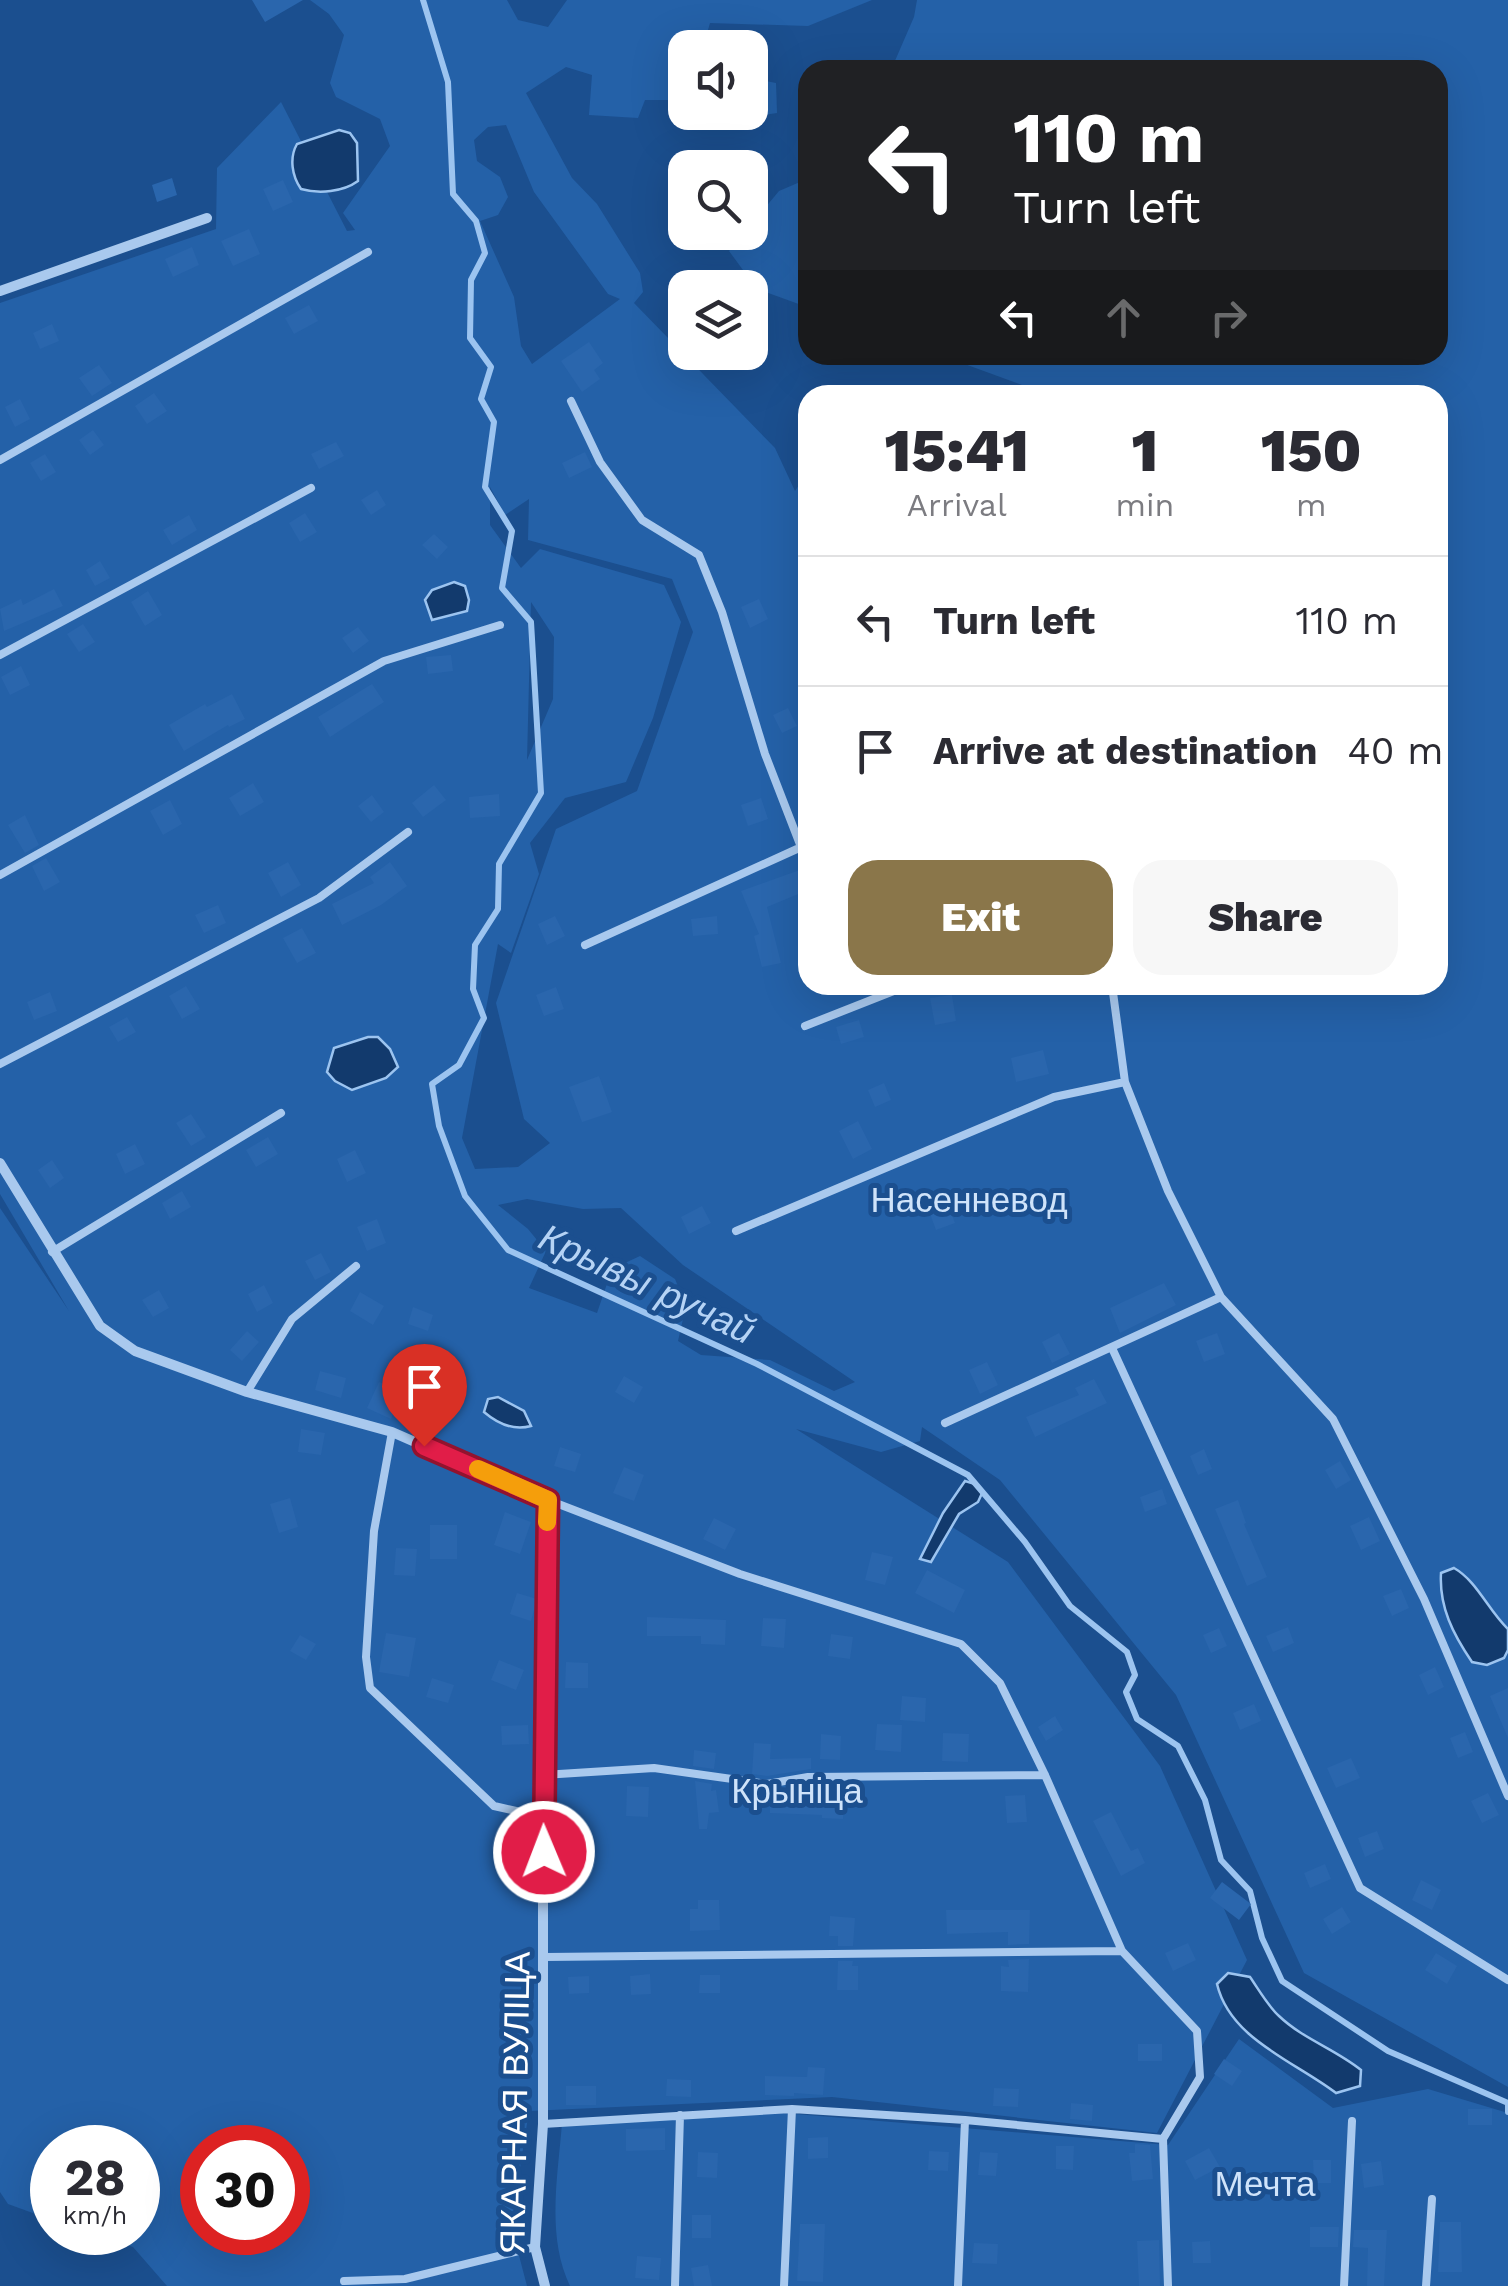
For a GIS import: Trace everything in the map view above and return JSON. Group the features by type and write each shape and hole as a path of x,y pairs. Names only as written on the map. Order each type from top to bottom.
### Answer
{"street":[{"path":"0,291 207,218"},
{"path":"0,1163 100,1326 135,1351 246,1392 392,1432 548,1500"},
{"name":"ЯКАРНАЯ ВУЛІЦА","path":"545,2286 535,2247 545,1957 543,1775 548,1500"}],"lane":[{"path":"0,460 368,252"},
{"path":"571,401 600,462 642,520 699,555 722,612 765,754 798,832"},
{"path":"0,656 311,488"},
{"path":"0,875 384,661 500,625"},
{"path":"0,1064 319,898 408,832"},
{"path":"585,945 798,849"},
{"path":"805,1026 884,995"},
{"path":"1113,995 1126,1082 1168,1191 1221,1297 1332,1419 1424,1599 1508,1796"},
{"path":"736,1230 1054,1097 1126,1082"},
{"path":"52,1252 281,1113"},
{"path":"246,1392 292,1320 356,1266"},
{"path":"945,1424 1221,1297"},
{"path":"1112,1348 1360,1888 1508,1980"},
{"path":"392,1432 374,1531 366,1657 370,1688 494,1806 543,1817"},
{"path":"548,1500 740,1574 961,1644 1000,1683 1122,1951 1197,2031 1200,2078 1163,2139 1168,2286"},
{"path":"543,1775 654,1768 766,1784 808,1778 1045,1775"},
{"path":"545,1957 1122,1951"},
{"path":"542,2124 792,2109 1163,2139"},
{"path":"784,2286 792,2109"},
{"path":"675,2286 680,2115"},
{"path":"958,2286 965,2120"},
{"path":"1344,2286 1352,2121"},
{"path":"1426,2286 1432,2199"},
{"path":"344,2281 405,2279 535,2247"}],"green space":[{"path":"310,0 507,0 518,20 548,27 567,0 872,0 808,26 710,23 708,30 668,30 668,100 645,100 638,118 589,115 592,75 566,67 526,93 572,178 597,204 640,273 643,292 634,303 668,338 668,370 699,370 775,448 795,491 798,486 798,995 1448,995 1448,385 1022,385 967,365 1448,365 1448,60 895,60 917,0 1508,0 1508,2087 1304,1973 1176,1695 1000,1480 922,1427 920,1441 881,1452 796,1429 1008,1562 1160,1766 1247,1960 1157,2133 832,2097 529,2111 511,2225 527,2286 167,2286 140,2255 160,2255 160,2125 30,2125 30,2212 8,2204 0,2192 0,1208 69,1311 0,1194 0,303 216,229 217,168 281,102 347,231 355,230 343,213 390,146 380,119 336,97 330,83 344,35 329,14","holes":["506,125 534,192 608,294 620,299 532,364 521,346 514,297 480,221 498,215 508,197 500,177 477,161 474,140 488,127","490,487 505,515 529,499 528,540 672,579 693,632 637,791 556,829 496,1003 524,1119 550,1143 518,1167 475,1169 462,1138 498,944 511,953 539,874 530,843 565,798 626,782 653,718 681,622 664,585 540,549 521,568 490,525","531,602 554,637 553,699 527,760","527,1199 583,1209 621,1208 683,1265 855,1382 834,1391 770,1360 701,1355 678,1341 686,1306 675,1279 640,1256 612,1269 597,1313 529,1288 546,1251 528,1229 498,1205"]},
{"path":"768,81 776,83 777,113 768,114"},
{"path":"798,183 798,304 768,293 768,270 743,270 729,251 768,250 768,204 779,191"},
{"name":"Мечта","path":"1239,2039 1333,2108 1428,2089 1508,2113 1508,2286 570,2286 563,2267 556,2226 562,2123 783,2113 1168,2145"}],"shaded area":[{"path":"339,130 350,133 357,143 358,181 331,191 301,189 293,167 297,144"},
{"path":"454,582 465,586 467,611 432,620 425,600 432,590"},
{"path":"378,1037 390,1049 398,1067 386,1078 352,1090 327,1072 334,1048"},
{"path":"498,1397 524,1411 531,1426 506,1425 484,1412 488,1399"},
{"path":"965,1481 983,1491 978,1502 959,1514 931,1562 920,1559 943,1513"},
{"path":"1454,1568 1469,1580 1508,1629 1504,1658 1487,1665 1472,1662 1459,1641 1445,1609 1441,1585 1441,1573"},
{"path":"1228,1973 1250,1977 1271,2008 1288,2024 1361,2070 1360,2086 1336,2093 1249,2034 1224,2003 1217,1984"}],"building":[{"path":"252,0 303,0 265,22"},
{"path":"172,178 177,195 157,202 152,185"},
{"path":"283,180 293,202 273,211 263,189"},
{"path":"249,229 260,254 233,266 221,241"},
{"path":"192,247 199,265 173,277 165,259"},
{"path":"309,305 318,321 294,334 285,318"},
{"path":"52,324 59,341 40,349 33,333"},
{"path":"589,342 603,363 594,370 600,379 582,392 561,361"},
{"path":"99,365 112,383 92,396 79,378"},
{"path":"154,393 167,411 147,424 135,406"},
{"path":"20,399 30,419 15,427 5,407"},
{"path":"93,430 104,445 90,455 79,440"},
{"path":"336,442 344,456 319,469 311,454"},
{"path":"585,452 592,467 569,478 562,463"},
{"path":"45,454 56,472 41,481 30,463"},
{"path":"377,490 386,505 371,515 361,500"},
{"path":"305,513 317,532 300,542 289,523"},
{"path":"189,515 197,530 172,545 163,530"},
{"path":"434,534 448,547 437,559 422,545"},
{"path":"100,561 110,578 95,586 86,570"},
{"path":"54,589 63,606 4,631 0,609 21,599 23,605"},
{"path":"148,591 162,615 145,626 131,602"},
{"path":"759,599 768,619 750,628 741,607"},
{"path":"83,624 95,642 79,652 67,634"},
{"path":"358,627 369,641 353,653 342,638"},
{"path":"451,655 453,671 428,674 426,657"},
{"path":"21,666 30,685 10,695 1,677"},
{"path":"372,684 384,702 330,737 318,717"},
{"path":"232,694 245,719 184,751 169,725"},
{"path":"788,708 797,726 782,733 773,715"},
{"path":"253,783 264,802 240,816 229,798"},
{"path":"434,785 446,800 423,817 412,803"},
{"path":"499,794 500,816 470,818 469,797"},
{"path":"372,795 384,812 371,822 358,806"},
{"path":"761,798 768,819 748,826 741,805"},
{"path":"170,800 182,824 163,835 150,811"},
{"path":"25,815 39,845 25,853 8,825"},
{"path":"46,858 60,882 44,891 32,866"},
{"path":"288,862 301,885 281,897 268,873"},
{"path":"390,862 407,886 342,925 332,904 374,883 370,877"},
{"path":"798,871 798,894 767,907 781,963 762,967 754,936 759,934 741,891"},
{"path":"218,905 226,923 204,933 195,915"},
{"path":"555,916 565,936 547,945 538,924"},
{"path":"717,916 718,934 693,936 691,919"},
{"path":"302,928 316,953 297,963 283,938"},
{"path":"186,986 200,1009 182,1019 169,996"},
{"path":"556,987 564,1009 544,1016 536,995"},
{"path":"50,992 57,1011 34,1020 27,1002"},
{"path":"952,995 956,1021 935,1025 930,998"},
{"path":"127,1017 136,1032 118,1042 109,1027"},
{"path":"859,1020 864,1037 841,1044 836,1027"},
{"path":"1043,1050 1049,1074 1016,1082 1011,1058"},
{"path":"599,1076 612,1112 582,1122 569,1087"},
{"path":"884,1083 891,1100 875,1107 868,1090"},
{"path":"191,1114 206,1137 191,1146 176,1123"},
{"path":"858,1121 872,1149 853,1159 839,1131"},
{"path":"268,1137 278,1154 256,1167 246,1150"},
{"path":"135,1144 145,1164 125,1174 116,1154"},
{"path":"355,1150 366,1173 347,1182 337,1159"},
{"path":"52,1160 64,1178 50,1188 38,1170"},
{"path":"182,1191 191,1207 170,1219 162,1203"},
{"path":"948,1204 955,1223 936,1230 929,1211"},
{"path":"702,1206 711,1223 689,1234 681,1217"},
{"path":"377,1219 386,1243 367,1251 357,1227"},
{"path":"321,1253 331,1272 315,1280 305,1261"},
{"path":"1164,1283 1176,1305 1120,1333 1110,1308"},
{"path":"264,1285 273,1303 257,1312 248,1294"},
{"path":"159,1290 169,1308 153,1317 142,1300"},
{"path":"360,1292 384,1306 373,1325 350,1311"},
{"path":"413,1307 433,1315 428,1331 408,1324"},
{"path":"247,1331 259,1342 242,1361 230,1350"},
{"path":"1059,1333 1070,1354 1052,1363 1042,1342"},
{"path":"1217,1333 1225,1354 1204,1362 1196,1341"},
{"path":"987,1362 998,1385 980,1394 969,1370"},
{"path":"320,1371 346,1378 341,1398 315,1390"},
{"path":"624,1376 643,1387 634,1403 615,1392"},
{"path":"1094,1379 1107,1403 1035,1437 1026,1417 1079,1395 1075,1388"},
{"path":"379,1382 402,1392 391,1419 367,1408"},
{"path":"301,1429 325,1433 321,1455 298,1452"},
{"path":"560,1447 581,1454 575,1472 554,1466"},
{"path":"1204,1449 1212,1469 1198,1475 1190,1456"},
{"path":"1340,1461 1351,1480 1336,1489 1325,1470"},
{"path":"624,1467 644,1475 634,1501 613,1493"},
{"path":"1162,1489 1167,1504 1145,1512 1140,1497"},
{"path":"290,1498 298,1527 279,1533 270,1504"},
{"path":"1238,1500 1267,1577 1247,1586 1215,1509"},
{"path":"505,1512 531,1522 520,1554 494,1545"},
{"path":"1369,1517 1380,1541 1361,1550 1350,1526"},
{"path":"714,1518 736,1529 725,1550 703,1539"},
{"path":"430,1525 457,1525 457,1559 430,1559"},
{"path":"396,1548 417,1549 415,1576 394,1575"},
{"path":"872,1552 893,1557 885,1585 865,1580"},
{"path":"927,1570 965,1590 954,1613 915,1593"},
{"path":"1401,1589 1409,1608 1392,1616 1383,1596"},
{"path":"517,1593 537,1599 531,1621 510,1614"},
{"path":"647,1617 726,1620 725,1645 701,1644 701,1636 647,1636"},
{"path":"763,1618 786,1619 784,1648 761,1646"},
{"path":"1288,1627 1294,1643 1273,1652 1266,1636"},
{"path":"1219,1628 1227,1646 1211,1653 1203,1635"},
{"path":"386,1633 416,1638 409,1677 379,1672"},
{"path":"831,1634 853,1637 850,1659 828,1656"},
{"path":"300,1635 316,1644 306,1660 290,1651"},
{"path":"499,1660 524,1670 516,1690 491,1680"},
{"path":"566,1662 588,1663 588,1688 565,1688"},
{"path":"1435,1667 1444,1687 1428,1695 1419,1675"},
{"path":"432,1678 454,1685 448,1703 426,1697"},
{"path":"1508,1688 1508,1738 1490,1696"},
{"path":"902,1696 926,1698 925,1722 900,1720"},
{"path":"1254,1704 1261,1721 1240,1730 1233,1713"},
{"path":"1055,1716 1063,1730 1046,1741 1038,1727"},
{"path":"877,1724 902,1725 901,1752 875,1750"},
{"path":"528,1725 529,1744 502,1745 501,1726"},
{"path":"1465,1732 1473,1752 1458,1758 1450,1738"},
{"path":"943,1733 969,1734 968,1762 942,1761"},
{"path":"821,1734 841,1736 840,1760 820,1759"},
{"path":"754,1743 771,1744 770,1759 811,1758 811,1769 767,1776 752,1774"},
{"path":"694,1750 716,1753 714,1769 693,1766"},
{"path":"1351,1758 1360,1778 1336,1788 1327,1768"},
{"path":"695,1781 712,1784 711,1791 716,1790 719,1812 709,1813 707,1829 699,1829"},
{"path":"811,1784 811,1791 844,1792 843,1819 770,1813 770,1791"},
{"path":"627,1786 649,1787 648,1817 626,1816"},
{"path":"1488,1793 1499,1815 1482,1823 1471,1801"},
{"path":"1025,1795 1027,1822 1007,1823 1005,1796"},
{"path":"1111,1812 1131,1851 1138,1848 1145,1863 1121,1876 1093,1821"},
{"path":"1377,1831 1384,1849 1365,1857 1358,1838"},
{"path":"573,1834 591,1834 592,1855 574,1856"},
{"path":"1325,1864 1331,1879 1310,1888 1304,1873"},
{"path":"1421,1880 1441,1890 1432,1910 1412,1900"},
{"path":"1222,1882 1251,1904 1239,1920 1210,1898"},
{"path":"698,1900 719,1900 720,1930 690,1931 690,1909 698,1909"},
{"path":"1342,1907 1351,1922 1332,1934 1323,1919"},
{"path":"946,1910 1030,1910 1029,1944 1008,1945 1008,1932 947,1934"},
{"path":"830,1916 855,1918 853,1946 838,1946 838,1936 829,1936"},
{"path":"1188,1943 1196,1960 1173,1971 1165,1953"},
{"path":"1436,1953 1457,1966 1447,1984 1425,1970"},
{"path":"1029,1959 1028,1992 1001,1991 1001,1966 1009,1967 1008,1960"},
{"path":"838,1961 853,1961 852,1966 858,1966 858,1990 837,1990"},
{"path":"650,1974 651,1994 631,1995 630,1976"},
{"path":"700,1975 720,1975 720,1993 699,1993"},
{"path":"589,1976 589,1993 569,1994 568,1977"},
{"path":"1138,2044 1162,2044 1162,2061 1138,2061"},
{"path":"1224,2059 1242,2071 1232,2086 1214,2074"},
{"path":"808,2067 825,2068 823,2095 765,2095 765,2076 807,2077"},
{"path":"667,2079 691,2080 691,2097 666,2096"},
{"path":"566,2086 596,2086 596,2105 566,2105"},
{"path":"994,2088 1019,2089 1018,2107 993,2106"},
{"path":"1071,2103 1093,2105 1092,2121 1070,2119"},
{"path":"1468,2109 1492,2109 1492,2125 1468,2125"},
{"path":"665,2128 665,2150 626,2151 626,2129"},
{"path":"828,2137 828,2158 808,2159 808,2138"},
{"path":"1135,2144 1150,2145 1153,2179 1132,2181 1129,2153 1135,2153"},
{"path":"1056,2146 1074,2146 1073,2170 1056,2169"},
{"path":"1209,2148 1220,2167 1195,2180 1185,2161"},
{"path":"929,2151 949,2152 948,2171 928,2170"},
{"path":"698,2152 718,2153 717,2178 697,2177"},
{"path":"980,2152 998,2153 996,2176 978,2175"},
{"path":"1313,2160 1331,2160 1331,2183 1314,2183"},
{"path":"1381,2161 1384,2185 1364,2188 1361,2164"},
{"path":"692,2215 711,2215 711,2238 692,2238"},
{"path":"1440,2222 1461,2222 1462,2272 1438,2272"},
{"path":"800,2224 825,2224 823,2282 797,2281"},
{"path":"1310,2227 1339,2227 1338,2247 1310,2247"},
{"path":"1354,2230 1387,2230 1384,2286 1367,2286 1368,2248 1353,2247"},
{"path":"1159,2240 1160,2286 1139,2286 1137,2241"},
{"path":"1210,2241 1211,2263 1193,2263 1192,2242"},
{"path":"974,2243 998,2244 997,2264 972,2263"},
{"path":"637,2256 661,2258 659,2280 635,2278"},
{"path":"708,2265 712,2286 694,2286 691,2268"}],"waterway":[{"name":"Крывы ручай","path":"423,0 448,82 453,194 476,221 485,253 471,280 470,338 491,367 481,399 494,422 485,487 512,531 502,588 531,622 541,793 499,864 498,909 475,945 473,989 484,1018 459,1065 432,1084 439,1126 465,1196 508,1250 757,1364 968,1475 1025,1542 1070,1606 1127,1652 1135,1675 1126,1692 1137,1719 1178,1746 1205,1800 1221,1860 1250,1891 1262,1938 1282,1981 1388,2051 1508,2103 1508,2112"}],"slow traffic":[{"path":"478,1469 548,1500 547,1522"}],"route":[{"path":"424,1446 548,1500 544,1852"}],"park label":[{"name":"Насенневод","path":"969,1200"},
{"name":"Крыніца","path":"797,1791"}]}
